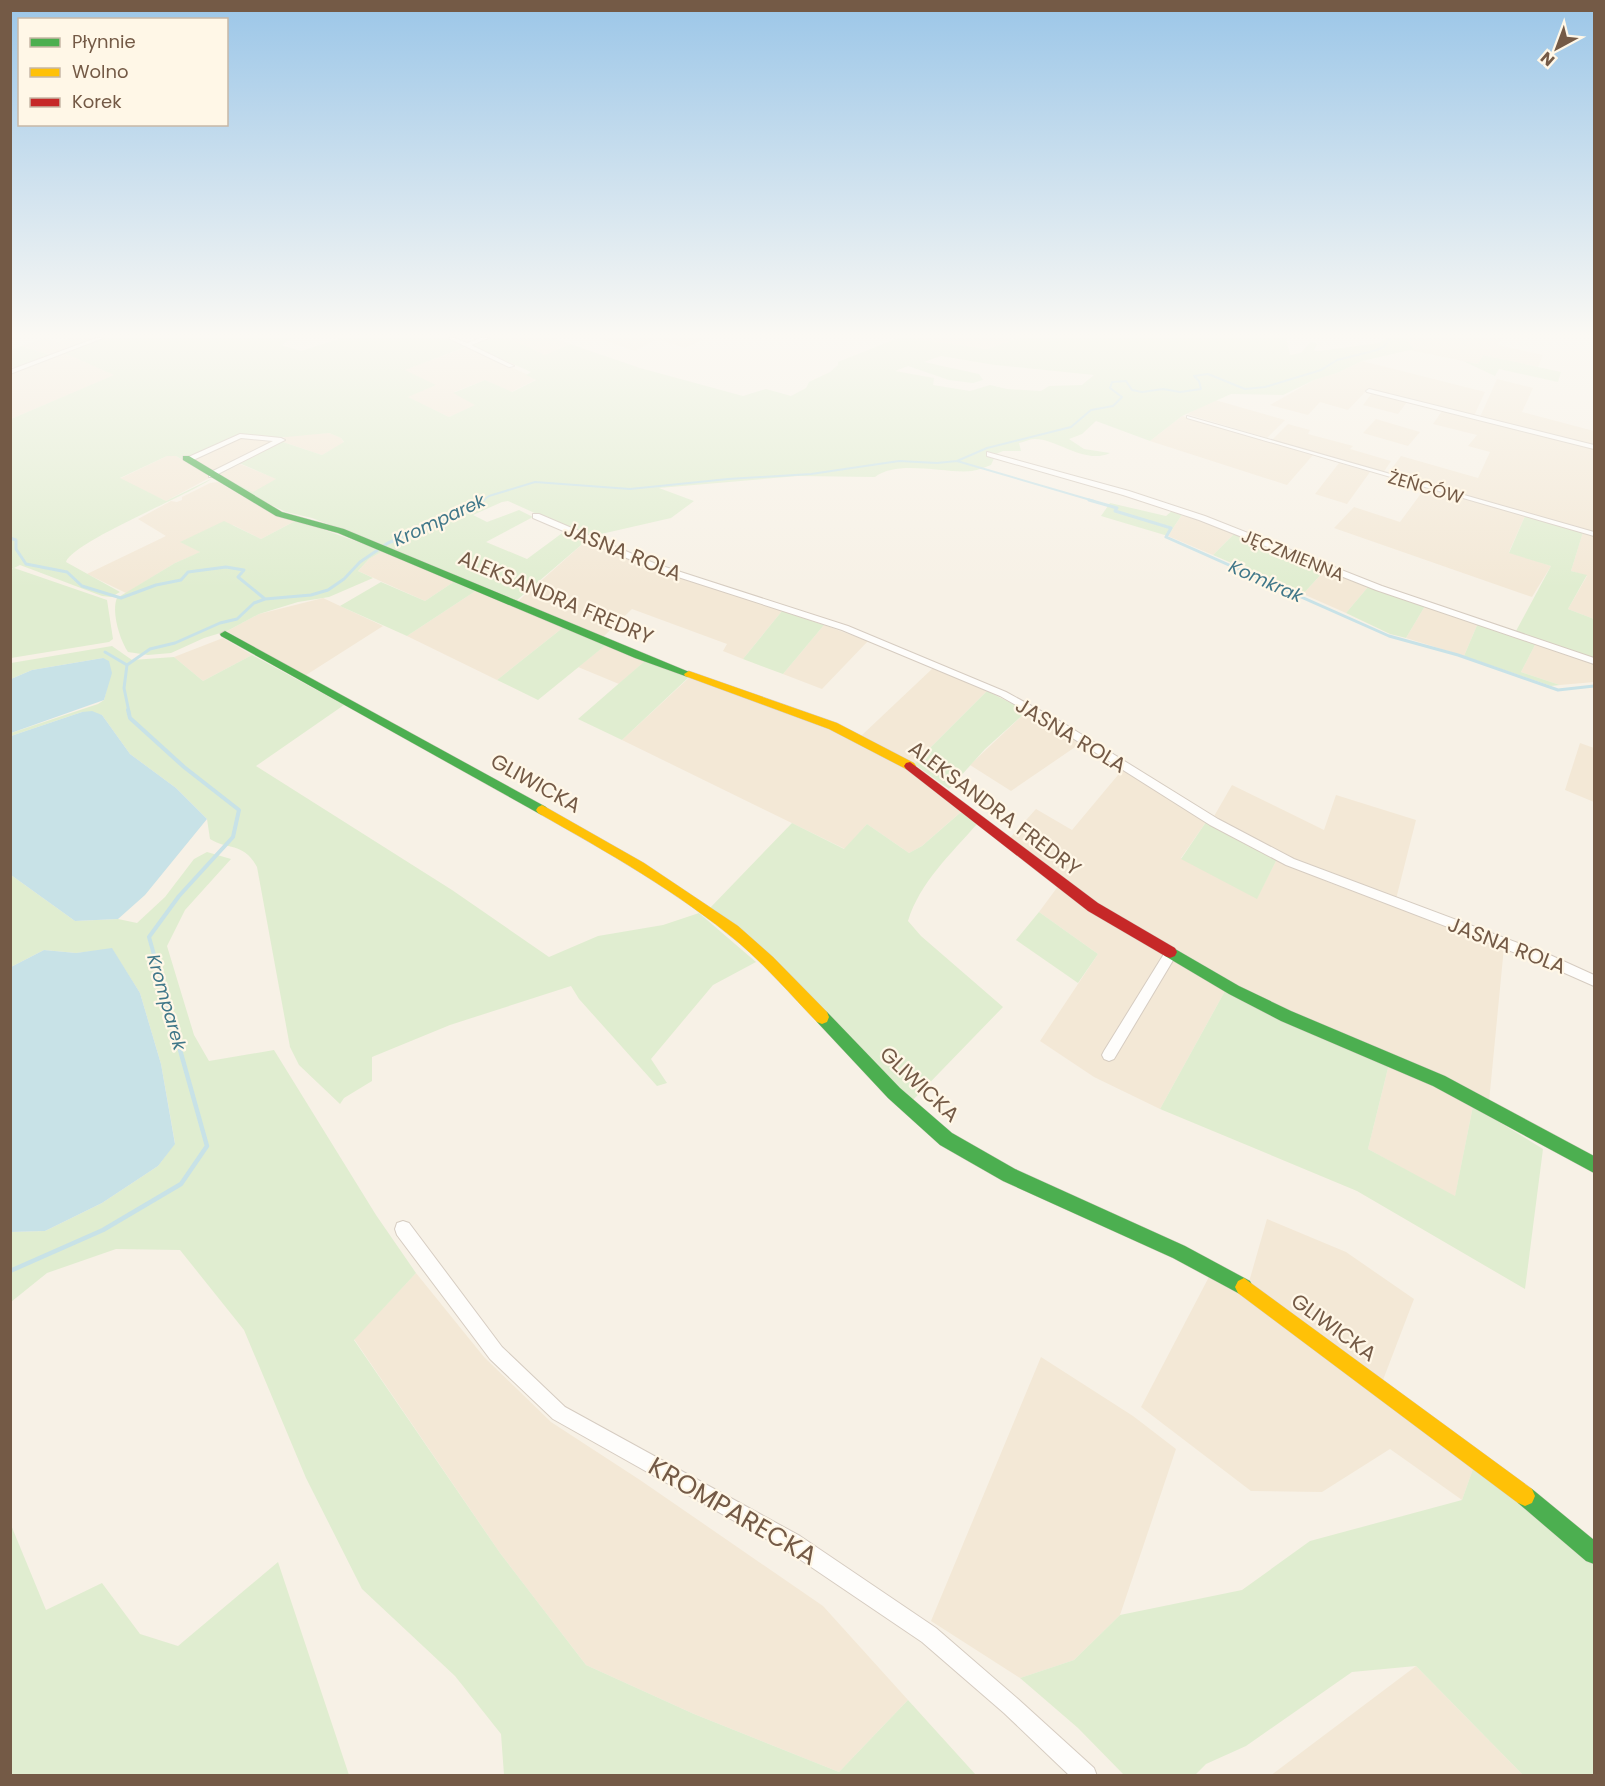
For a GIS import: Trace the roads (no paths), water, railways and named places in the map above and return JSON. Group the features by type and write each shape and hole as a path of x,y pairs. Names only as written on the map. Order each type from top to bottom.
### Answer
{"street":[{"name":"ŻEŃCÓW","path":"1204,421 1594,534"},
{"path":"1491,421 1594,447"},
{"path":"187,459 240,436 281,440 212,475"},
{"name":"JĘCZMIENNA","path":"990,454 1126,493 1202,518 1379,588 1594,661"},
{"name":"ALEKSANDRA FREDRY","path":"187,459 279,513 341,531 639,656 832,726 899,760 950,795 1093,907 1234,990 1286,1016 1439,1081 1594,1165"},
{"name":"JASNA ROLA","path":"536,516 653,566 845,628 1003,694 1059,725 1214,822 1290,862 1546,958 1594,981"},
{"name":"GLIWICKA","path":"225,634 609,847 734,931 773,966 894,1093 946,1139 1010,1175 1179,1252 1244,1287 1525,1496 1594,1553"},
{"path":"1109,1056 1171,953"},
{"name":"KROMPARECKA","path":"403,1229 496,1353 559,1413 793,1543 929,1635 1011,1706 1086,1776"}],"water":[{"path":"103,658 109,661 112,673 104,700 11,733 11,679 32,670"},
{"path":"92,711 102,715 130,754 176,788 207,819 145,895 118,919 75,921 11,875 11,736 82,712"},
{"path":"112,948 140,993 161,1064 175,1144 158,1166 102,1203 45,1231 11,1232 11,967 44,950 76,953"}],"waterway":[{"name":"Kromparek","path":"957,461 987,448 1071,427 1078,421"},
{"name":"Kromparek","path":"482,501 489,496 535,482 630,489 728,479 811,474 899,461 937,463 957,461"},
{"name":"Komkrak","path":"957,461 1094,501"},
{"name":"Kromparek","path":"265,599 311,595 328,590 344,579 360,562 388,543 473,508 484,500"},
{"name":"Komkrak","path":"1089,500 1117,508 1115,511 1171,528 1166,537 1389,636 1458,655 1558,690 1594,686"},
{"path":"10,538 16,540 16,549 26,564 67,572 82,586 121,598 156,585 181,580 188,572 226,567 244,570 238,577 265,599"},
{"name":"Kromparek","path":"127,665 150,649 175,643 220,623 237,619 254,603 265,599"},
{"path":"105,652 127,665"},
{"name":"Kromparek","path":"127,665 124,688 129,712"},
{"name":"Kromparek","path":"128,710 130,718 184,767 239,810 233,837 179,896 149,937 162,983"},
{"name":"Kromparek","path":"10,1271 103,1230 181,1184 207,1146 161,982"}]}
